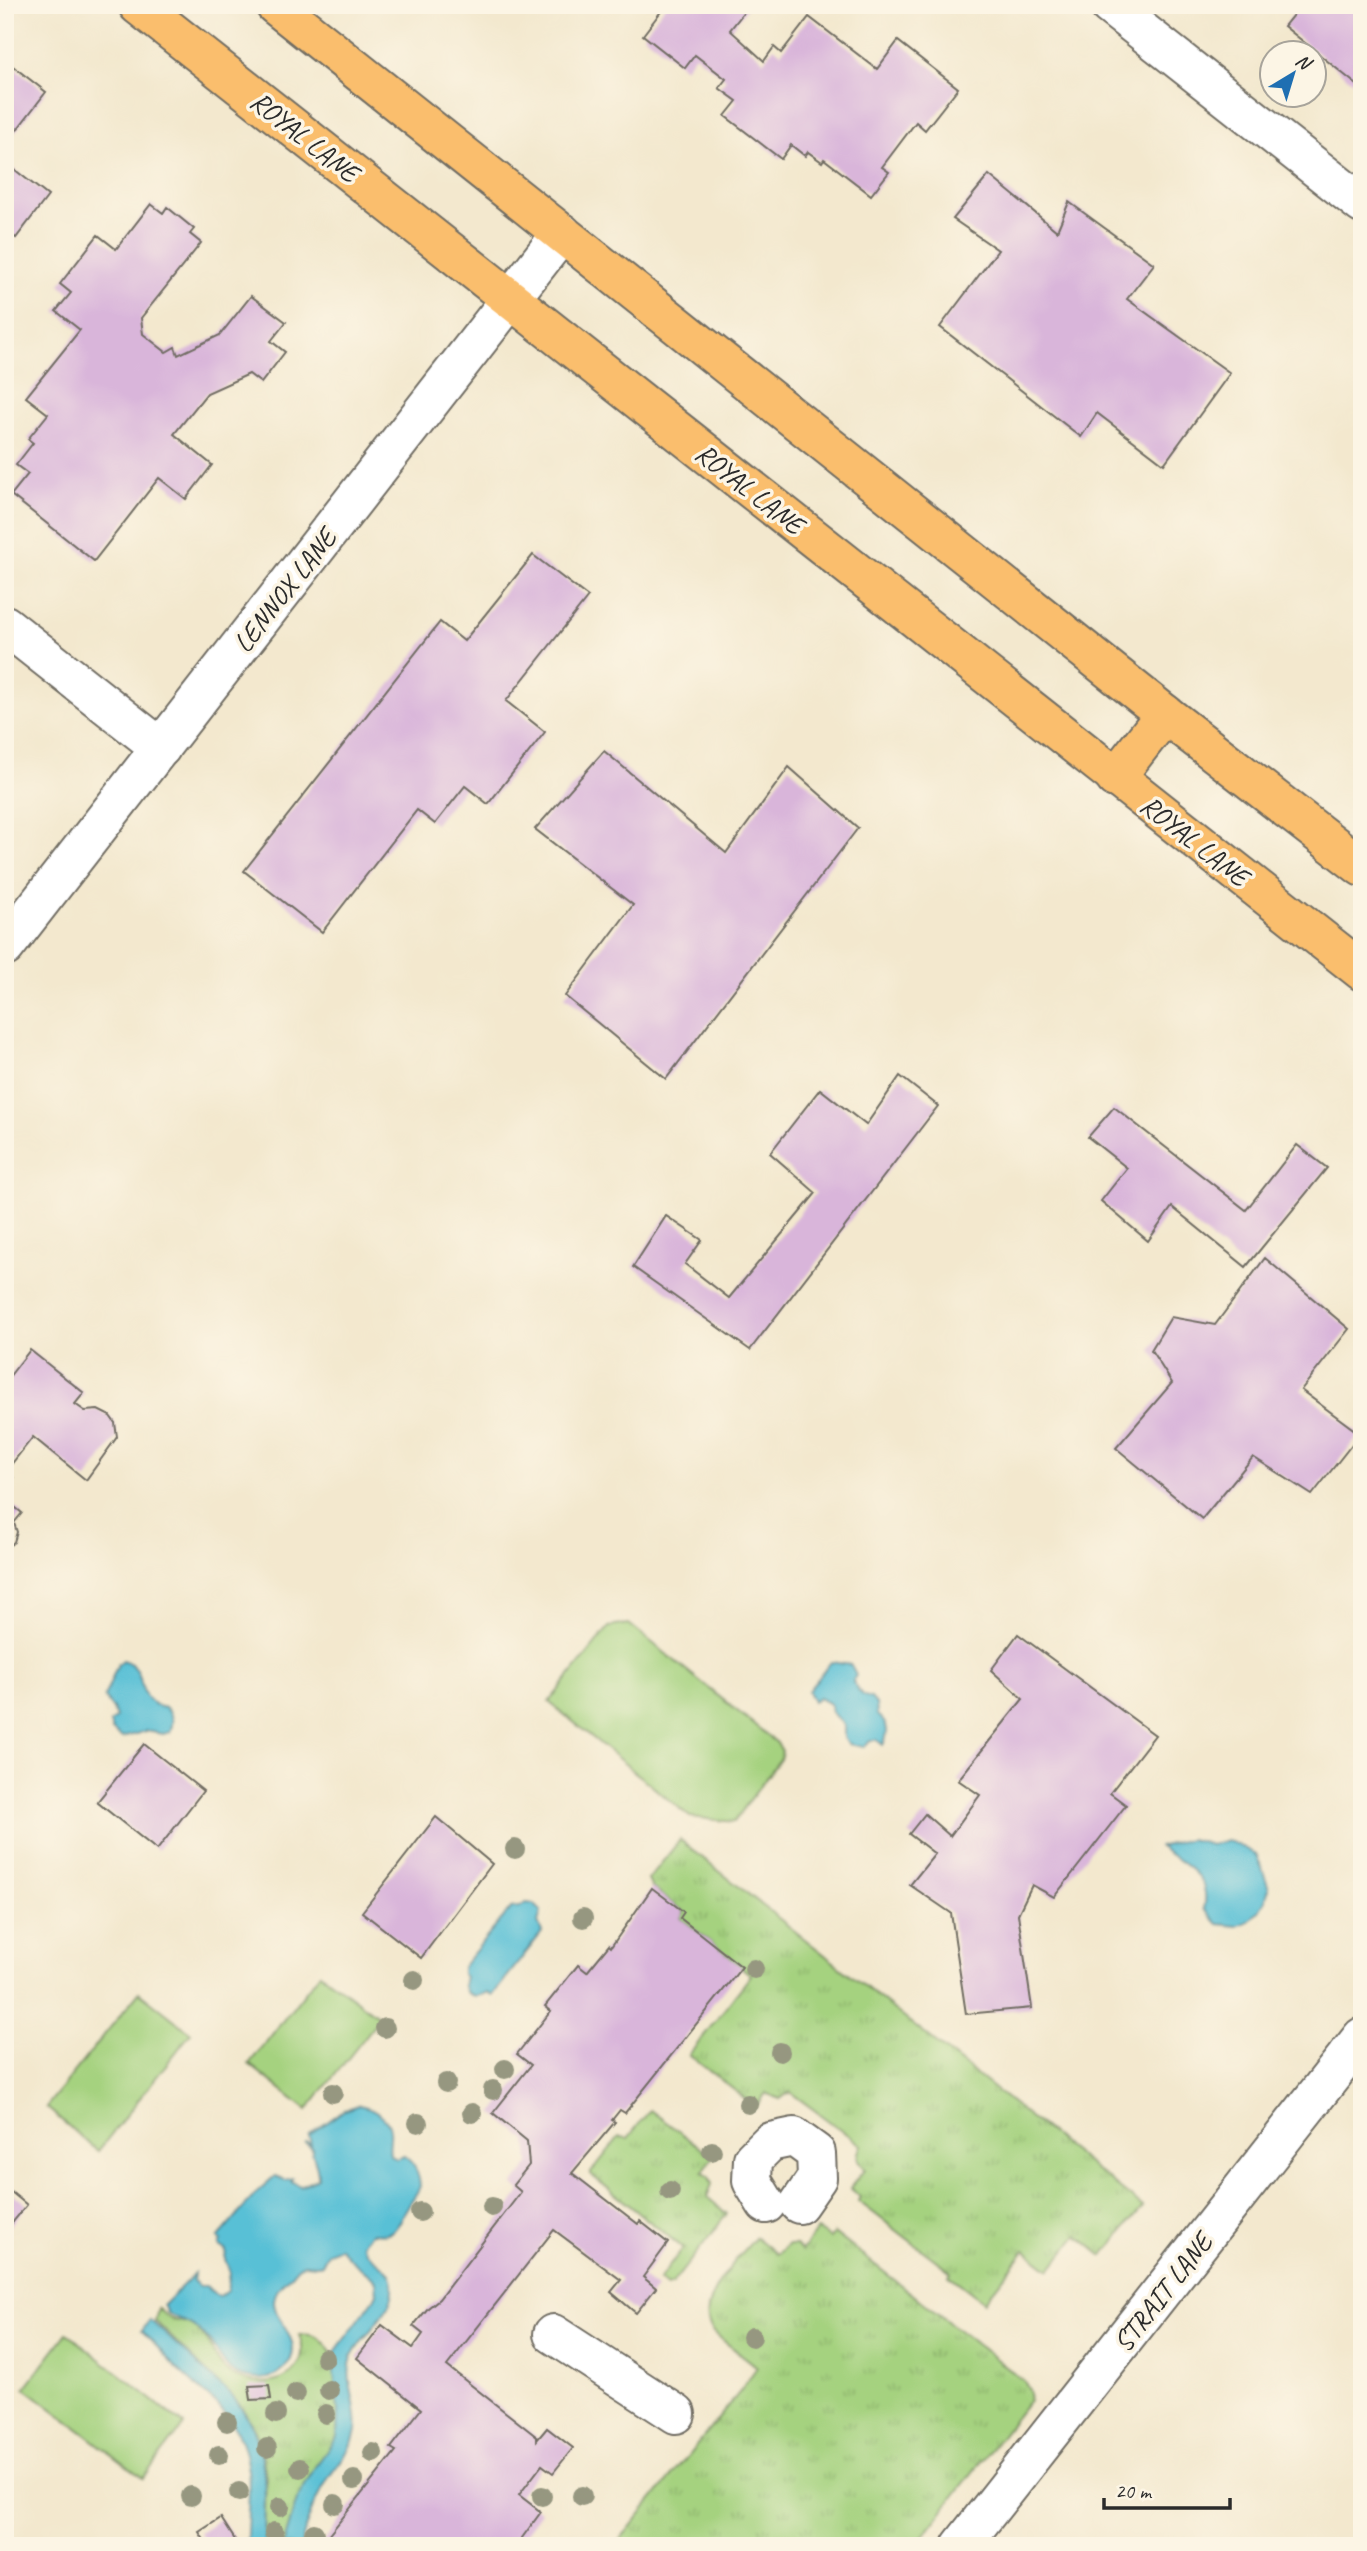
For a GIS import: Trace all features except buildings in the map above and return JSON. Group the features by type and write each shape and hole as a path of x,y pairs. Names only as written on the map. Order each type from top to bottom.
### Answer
{"main road":[{"name":"ROYAL LANE","path":"138,5 1362,971"},
{"path":"275,5 1165,714 1362,867"},
{"path":"1115,778 1165,714"}],"street":[{"path":"1109,5 1362,204"},
{"name":"LENNOX LANE","path":"5,947 562,233"},
{"path":"5,625 161,748"},
{"name":"STRAIT LANE","path":"961,2546 1362,2037"},
{"path":"553,2334 676,2414"}],"green space":[{"path":"629,1624 777,1743 782,1751 780,1759 734,1822 690,1817 549,1702 609,1627"},
{"path":"680,1840 1143,2207 1103,2256 1077,2235 1050,2269 1025,2250 984,2302 949,2275 951,2272 858,2201 860,2197 850,2188 865,2169 857,2158 861,2145 790,2092 780,2099 766,2093 756,2107 689,2055 751,1975 680,1918 684,1912 652,1888 648,1880"},
{"path":"320,1973 380,2018 307,2110 249,2064"},
{"path":"139,1992 191,2033 98,2151 46,2107"},
{"path":"650,2110 713,2157 703,2172 712,2184 707,2197 727,2214 672,2284 666,2286 659,2280 683,2248 590,2174 619,2137 628,2138"},
{"path":"817,2230 830,2238 834,2233 1024,2381 1030,2392 1029,2400 915,2546 615,2546 757,2367 719,2337 708,2321 712,2295 720,2282 756,2237 777,2254 788,2245 796,2245 801,2251"},
{"path":"158,2309 171,2319 192,2325 198,2330 224,2369 240,2379 260,2383 287,2376 300,2362 302,2344 299,2335 306,2334 321,2339 334,2358 337,2437 315,2467 297,2500 283,2546 264,2546 266,2477 255,2430 241,2406 155,2321"},
{"path":"67,2333 184,2425 143,2478 25,2388"}],"water":[{"path":"123,1660 137,1671 148,1699 155,1705 166,1708 170,1714 170,1732 163,1734 146,1731 122,1738 112,1730 110,1723 116,1718 104,1697 118,1664"},
{"path":"831,1662 851,1665 856,1675 853,1681 856,1687 876,1704 877,1715 887,1728 883,1745 877,1740 870,1740 864,1747 849,1744 844,1738 844,1725 831,1712 830,1704 819,1698 813,1702 808,1691"},
{"path":"1189,1839 1211,1845 1227,1840 1256,1855 1269,1889 1259,1911 1249,1921 1237,1926 1218,1924 1204,1909 1204,1888 1200,1879 1159,1847"},
{"path":"526,1903 534,1904 541,1911 538,1923 542,1932 493,1995 487,1992 478,1996 469,1994 464,1987 462,1967 511,1908"},
{"path":"359,2105 383,2116 390,2130 390,2155 397,2159 404,2156 411,2162 420,2186 396,2228 387,2233 371,2233 362,2243 369,2254 388,2271 393,2284 393,2294 384,2313 352,2357 349,2375 357,2422 352,2444 319,2494 308,2519 301,2546 283,2546 297,2500 315,2467 337,2437 338,2409 333,2365 335,2352 374,2299 377,2293 376,2281 340,2247 328,2252 322,2264 303,2264 298,2267 280,2286 274,2303 292,2343 292,2357 279,2373 260,2379 237,2375 230,2370 200,2331 167,2313 163,2305 194,2274 193,2281 200,2286 206,2286 218,2297 227,2291 230,2273 225,2259 226,2250 219,2246 221,2240 218,2238 258,2191 275,2176 285,2180 292,2178 291,2181 300,2186 318,2178 312,2148 305,2143 311,2145 311,2134 344,2110"},
{"path":"150,2320 231,2395 254,2431 260,2449 265,2485 264,2546 247,2546 249,2479 239,2436 224,2412 142,2331"}]}
